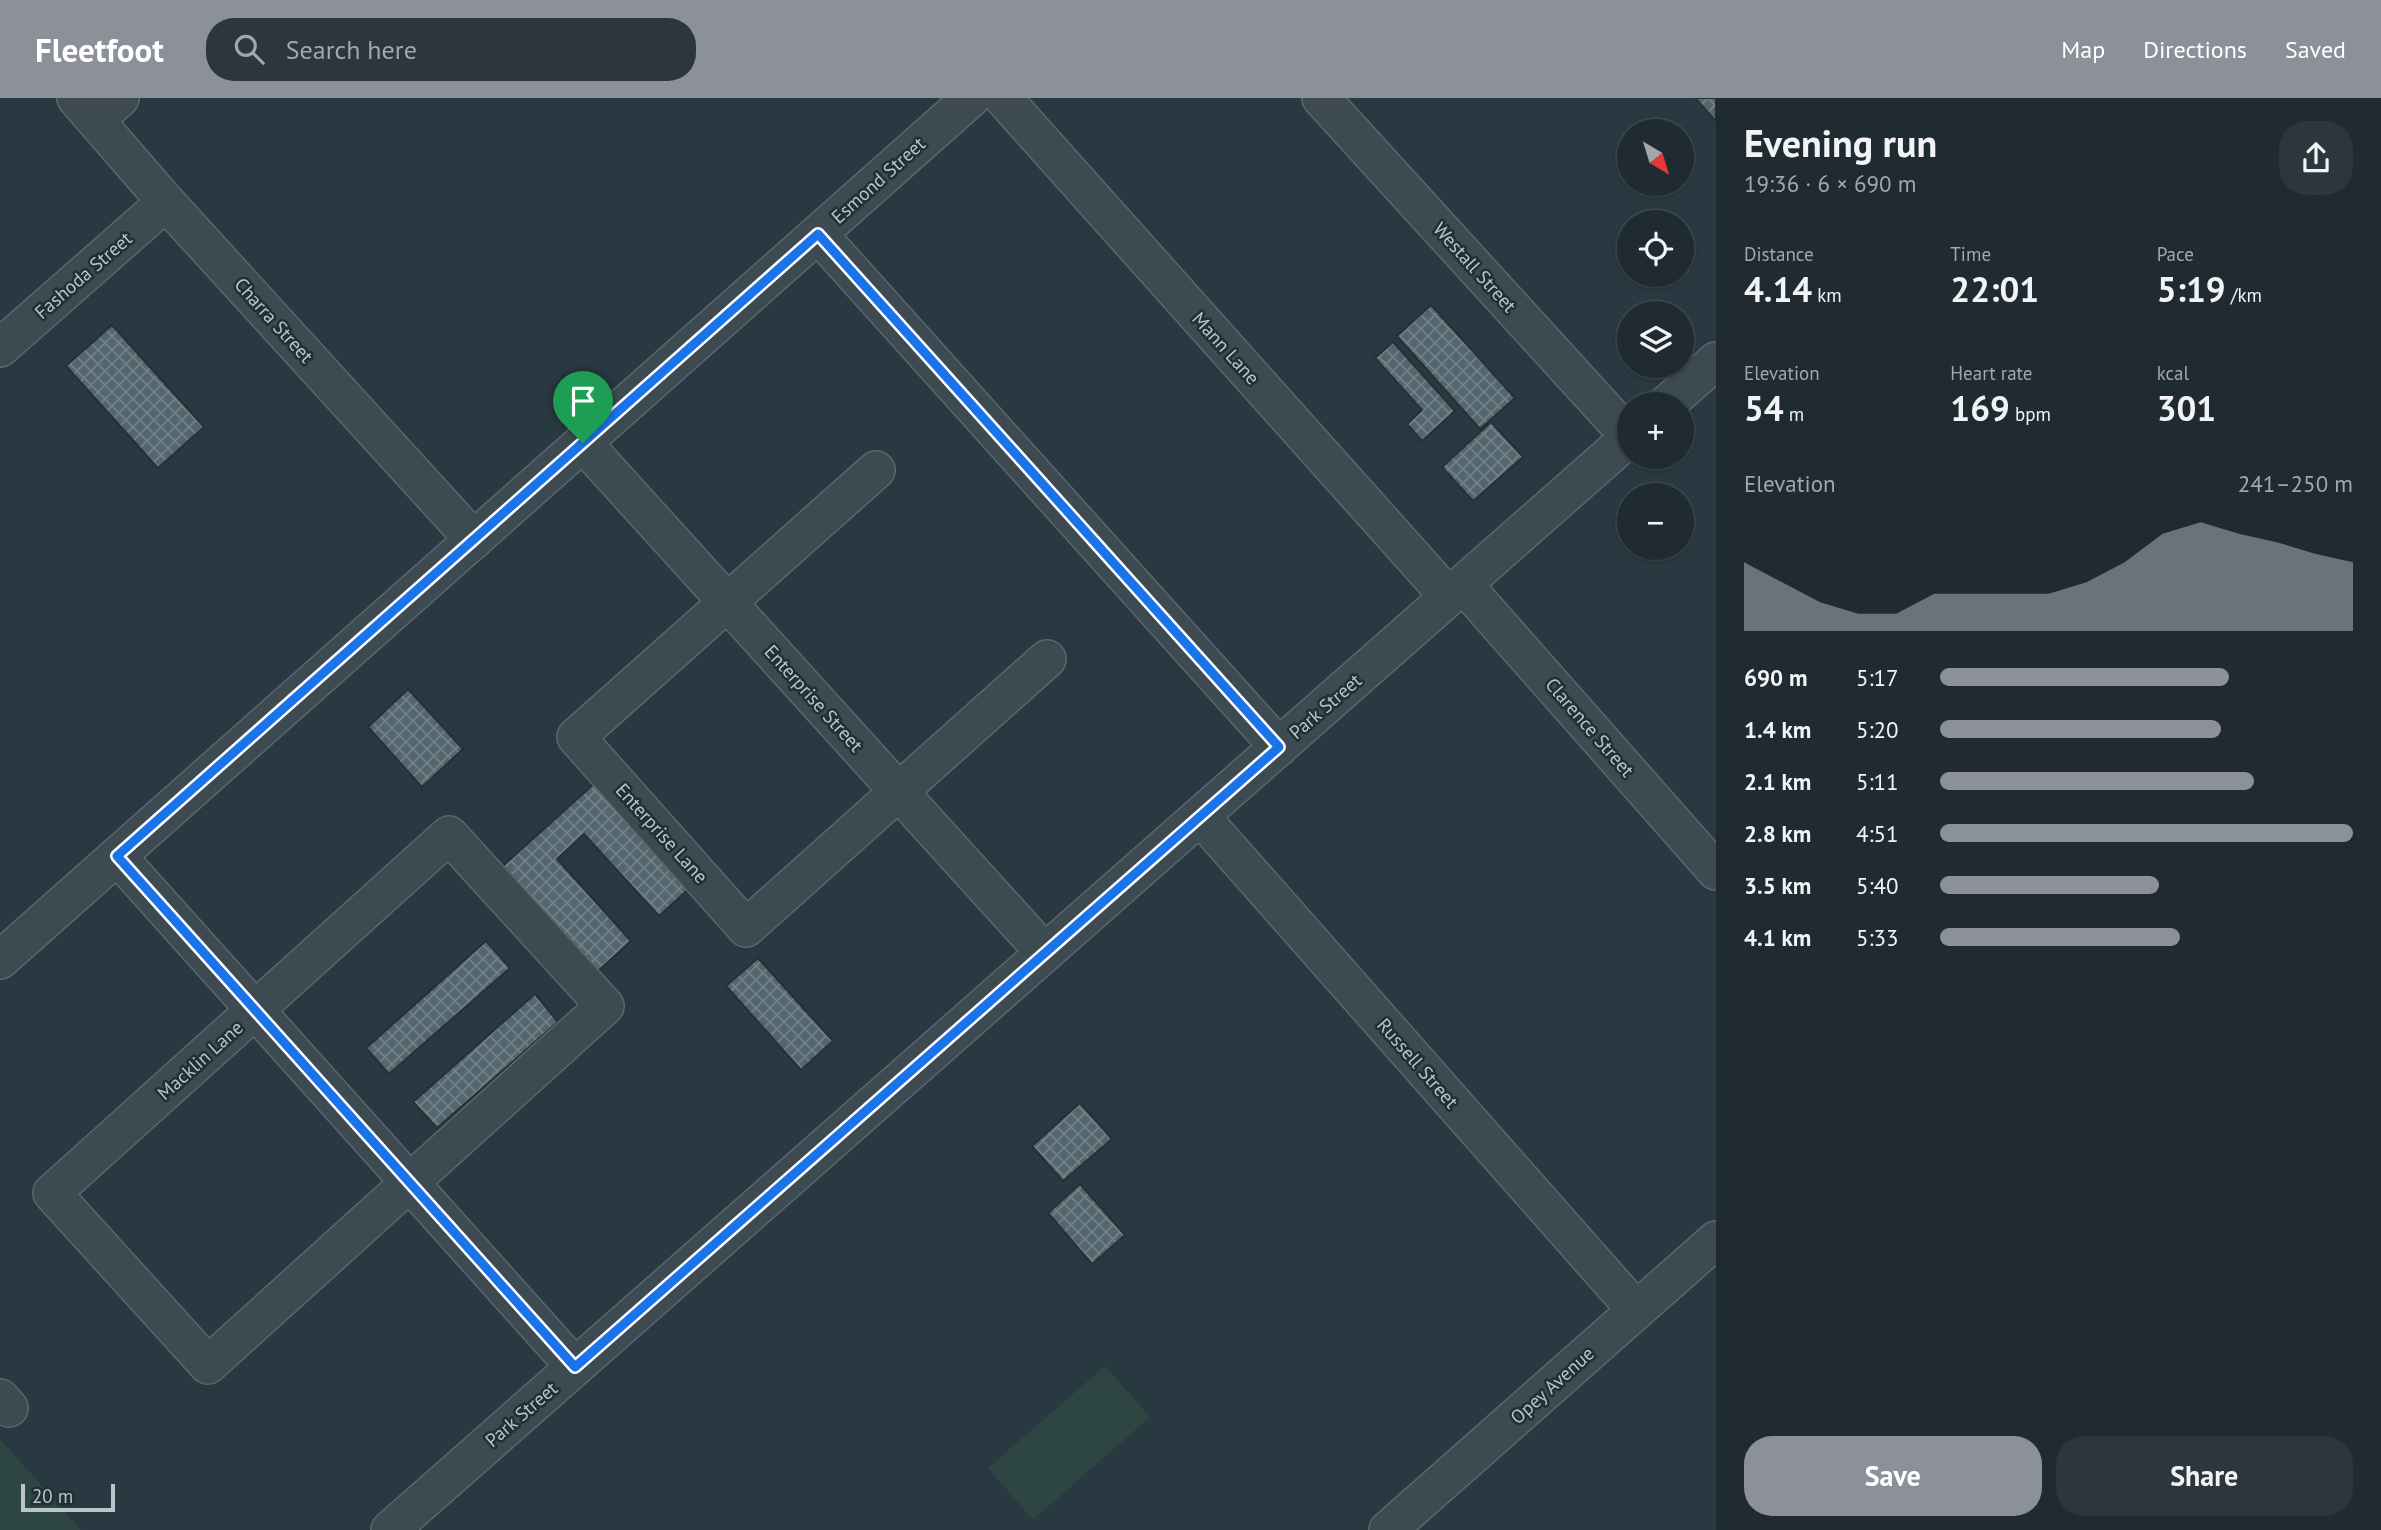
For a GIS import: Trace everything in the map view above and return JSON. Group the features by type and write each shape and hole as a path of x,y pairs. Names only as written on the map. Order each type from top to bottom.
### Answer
{"street":[{"name":"Esmond Street","path":"0,960 971,98"},
{"name":"Mann Lane","path":"1003,98 1456,590"},
{"name":"Westall Street","path":"1321,98 1617,424"},
{"name":"Charra Street","path":"97,105 166,202 474,540"},
{"name":"Fashoda Street","path":"0,348 166,202"},
{"path":"818,234 1279,747"},
{"path":"1681,392 1716,361"},
{"name":"Enterprise Street","path":"583,443 1045,953"},
{"name":"Park Street","path":"390,1530 1617,448"},
{"name":"Enterprise Lane","path":"876,470 576,737 746,928 1047,659"},
{"name":"Clarence Street","path":"1456,590 1716,871"},
{"name":"Russell Street","path":"1200,816 1636,1310"},
{"name":"Macklin Lane","path":"449,835 605,1006 411,1182 208,1365 52,1193 449,835"},
{"path":"117,856 575,1367"},
{"name":"Opey Avenue","path":"1388,1530 1716,1240"}],"green space":[{"path":"1105,1366 1150,1417 1033,1520 988,1468"},
{"path":"0,1439 81,1530 0,1530"}],"building":[{"path":"1695,98 1716,98 1716,121"},
{"path":"1431,305 1515,398 1480,429 1397,336"},
{"path":"112,325 204,427 158,468 66,366"},
{"path":"1393,342 1455,411 1422,441 1407,424 1422,410 1375,358"},
{"path":"1491,422 1523,457 1473,501 1442,467"},
{"path":"408,689 463,749 422,787 368,727"},
{"path":"596,782 691,887 659,916 584,834 557,859 631,941 598,971 503,866"},
{"path":"486,941 510,968 389,1074 366,1048"},
{"path":"758,958 833,1041 801,1070 726,986"},
{"path":"535,994 558,1022 437,1128 413,1102"},
{"path":"1080,1103 1112,1139 1063,1181 1032,1146"},
{"path":"1080,1184 1125,1235 1092,1264 1048,1213"}],"route":[{"path":"818,234 1279,747 575,1367 117,856 583,443 818,234"}]}
